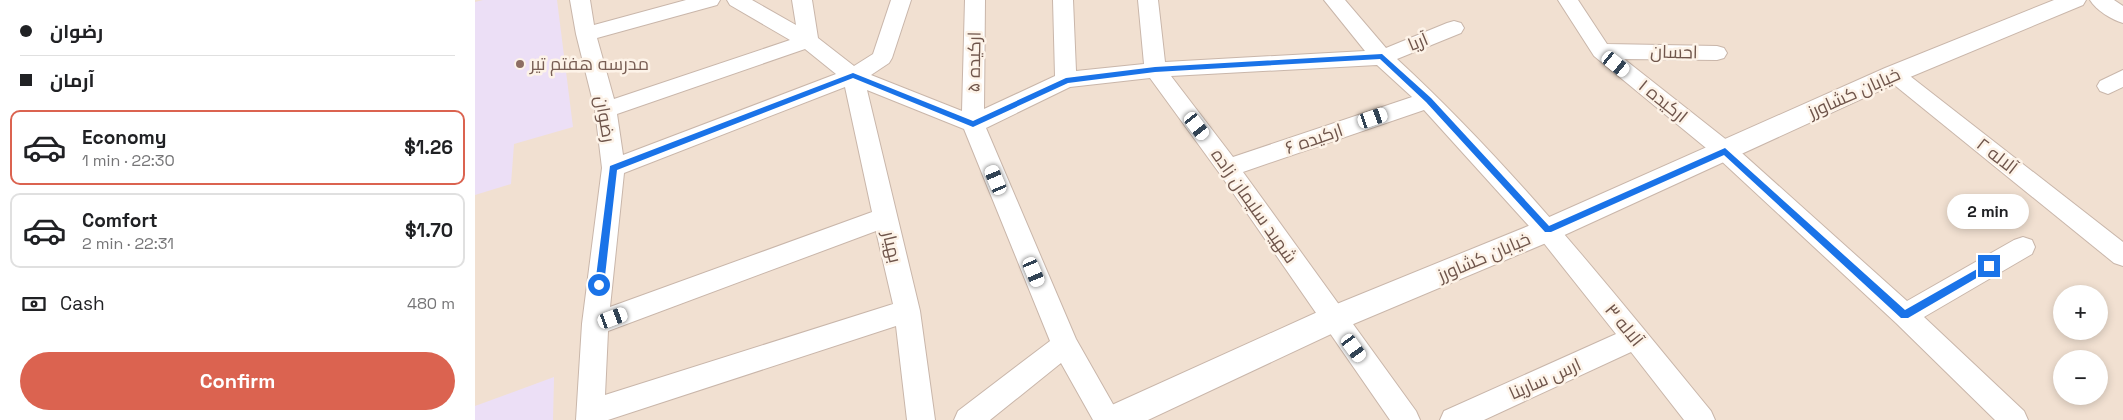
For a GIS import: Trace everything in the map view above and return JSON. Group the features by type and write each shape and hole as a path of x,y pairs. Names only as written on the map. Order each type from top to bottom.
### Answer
{"street":[{"name":"رضوان","path":"580,0 586,34 606,110 613,168 595,324 590,416"},
{"path":"586,34 709,0"},
{"path":"737,0 808,41 853,76 973,124 1065,345 1108,420"},
{"path":"802,0 808,41"},
{"path":"613,168 853,76 883,58 901,0"},
{"name":"ارکیده ۵","path":"973,124 975,0"},
{"path":"1063,0 1066,80"},
{"path":"1148,0 1155,70"},
{"name":"آلاله ۳","path":"1334,0 1382,57 1428,100 1548,230 1701,420"},
{"name":"ارکیده ۱","path":"1568,0 1601,51 1725,151 1905,315 2014,420"},
{"name":"خیابان کشاورز","path":"1113,420 1333,319 1548,230 1894,74 2075,0"},
{"path":"2100,0 2123,16"},
{"name":"آریا","path":"973,124 1066,80 1155,70 1382,57 1454,28"},
{"path":"606,110 808,41"},
{"name":"احسان","path":"1601,51 1717,53"},
{"name":"شهید سلیمان زاده","path":"1155,70 1228,168 1406,420"},
{"name":"آلاله ۲","path":"1894,74 2123,256"},
{"name":"بهیار","path":"853,76 907,311 921,420"},
{"name":"ارکیده ۶","path":"1228,168 1428,100"},
{"path":"595,324 885,217"},
{"path":"1905,315 2023,247"},
{"path":"590,416 907,311"},
{"name":"ارس سارینا","path":"1454,420 1635,338"},
{"path":"968,420 1065,345"}],"shaded area":[{"path":"475,0 2123,0 2123,420 475,420"},
{"name":"مدرسه هفتم تیر","path":"483,0 557,0 573,127 514,144 511,184 475,195 475,2"},
{"path":"554,377 553,420 475,420 475,406"}],"place":[{"name":"مدرسه هفتم تیر","path":"520,64"}],"route":[{"path":"599,285 613,168 853,76 973,124 1066,80 1155,70 1382,57 1428,100 1548,230 1725,151 1905,315 1989,266"}]}
